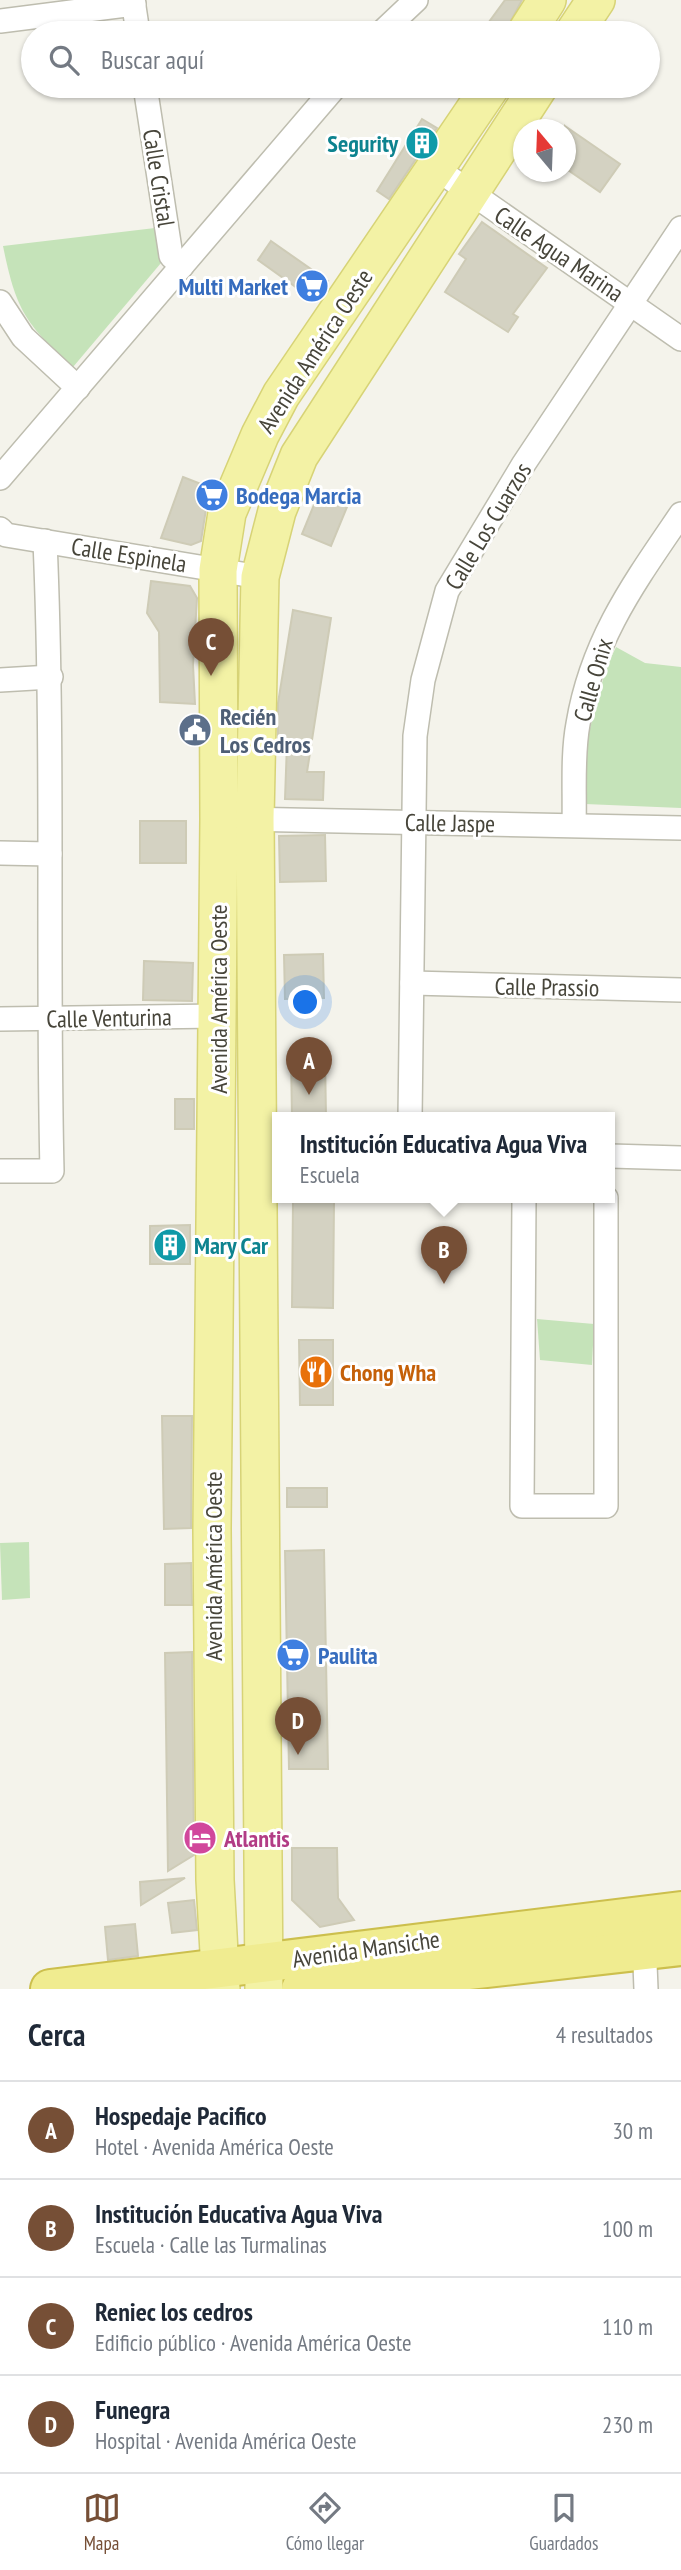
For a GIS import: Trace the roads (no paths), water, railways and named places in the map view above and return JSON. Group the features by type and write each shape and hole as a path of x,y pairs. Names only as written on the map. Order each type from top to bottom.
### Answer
{"highway":[{"name":"Avenida Mansiche","path":"301,1989 656,1937 681,1911"},
{"name":"Avenida Mansiche","path":"50,1989 478,1964"}],"main road":[{"path":"534,21 547,0"},
{"path":"582,21 596,0"},
{"name":"Avenida América Oeste","path":"221,1979 215,1880 212,1529 218,1016 218,570 227,513 260,435 281,395 483,98"},
{"name":"Avenida América Oeste","path":"264,1976 267,1152 256,818 260,576 277,511 299,456 531,98"}],"street":[{"path":"0,21 133,2 136,21"},
{"path":"393,21 412,2"},
{"name":"Calle Cristal","path":"147,98 172,256 182,266"},
{"path":"0,478 326,98"},
{"name":"Calle Agua Marina","path":"437,169 681,339"},
{"name":"Calle Los Cuarzos","path":"410,1112 415,736 423,680 447,592 523,465 681,228"},
{"path":"0,302 23,337 78,388"},
{"name":"Calle Onix","path":"574,825 578,725 596,653 620,604 681,514"},
{"name":"Calle Espinela","path":"0,529 6,535 260,576"},
{"path":"0,1171 52,1171 49,1018 51,677 46,541"},
{"path":"0,680 51,677"},
{"name":"Calle Jaspe","path":"219,819 681,828"},
{"path":"0,853 50,854"},
{"name":"Calle Prassio","path":"412,983 681,990"},
{"name":"Calle Venturina","path":"0,1019 218,1016"},
{"path":"216,1151 267,1152"},
{"path":"615,1156 681,1158"},
{"path":"524,1203 522,1506 606,1506 606,1203"},
{"path":"646,1989 656,1937"}],"place":[{"name":"Segurity","path":"422,143"},
{"name":"Multi Market","path":"312,286"},
{"name":"Bodega Marcia","path":"212,495"},
{"name":"Reniec los cedros","path":"211,676"},
{"name":"Recién Los Cedros","path":"195,730"},
{"name":"Hospedaje Pacifico","path":"309,1095"},
{"name":"Mary Car","path":"170,1245"},
{"name":"Institución Educativa Agua Viva","path":"444,1284"},
{"name":"Chong Wha","path":"316,1372"},
{"name":"Paulita","path":"293,1655"},
{"name":"Funegra","path":"298,1755"},
{"name":"Atlantis","path":"200,1838"}]}
